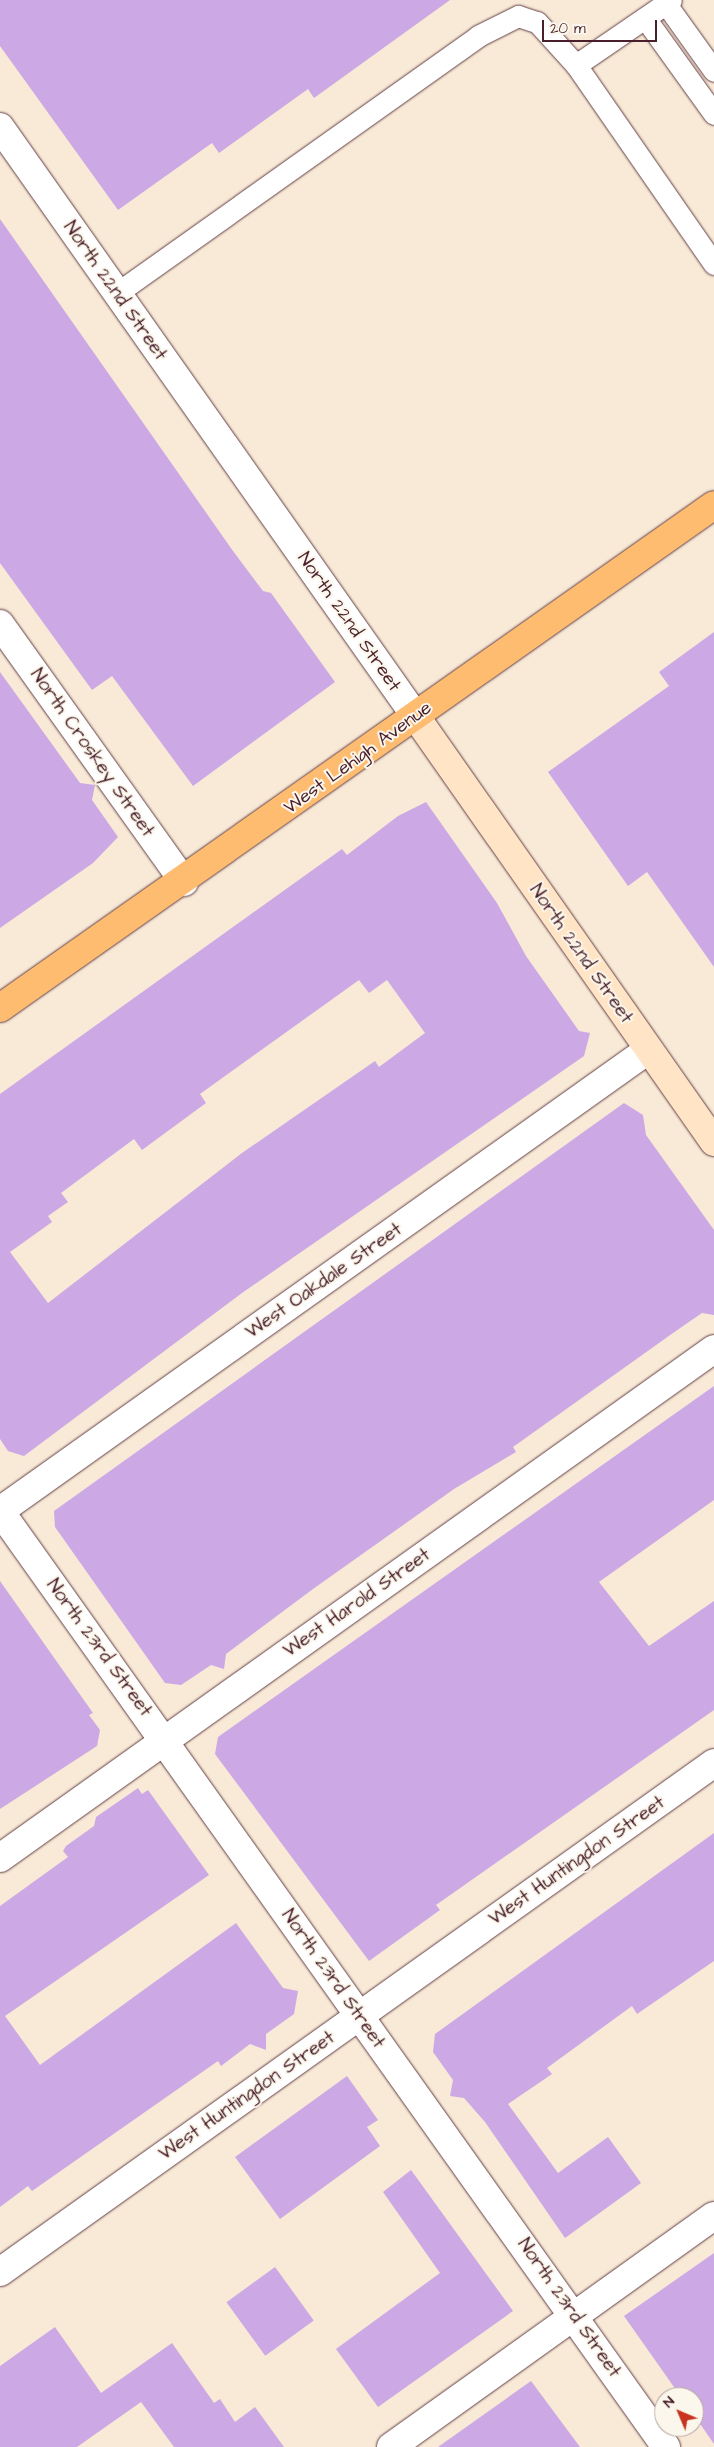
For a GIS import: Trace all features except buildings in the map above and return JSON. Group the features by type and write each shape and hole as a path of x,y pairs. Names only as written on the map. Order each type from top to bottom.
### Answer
{"main road":[{"name":"West Lehigh Avenue","path":"0,1008 184,882 714,505"},
{"name":"North 22nd Street","path":"416,717 714,1142"}],"street":[{"name":"North 22nd Street","path":"0,128 416,717"},
{"name":"North Croskey Street","path":"0,624 184,882"},
{"name":"West Oakdale Street","path":"0,1511 648,1050"},
{"name":"West Harold Street","path":"0,1858 714,1349"},
{"name":"North 23rd Street","path":"0,1511 165,1740 359,2017 575,2316 666,2447"},
{"name":"West Huntingdon Street","path":"0,2272 714,1763"},
{"path":"391,2447 714,2216"}],"lane":[{"path":"576,65 669,2 714,71"},
{"path":"117,293 478,36 518,16 537,22 576,65 714,264"},
{"path":"645,18 714,114"}]}
